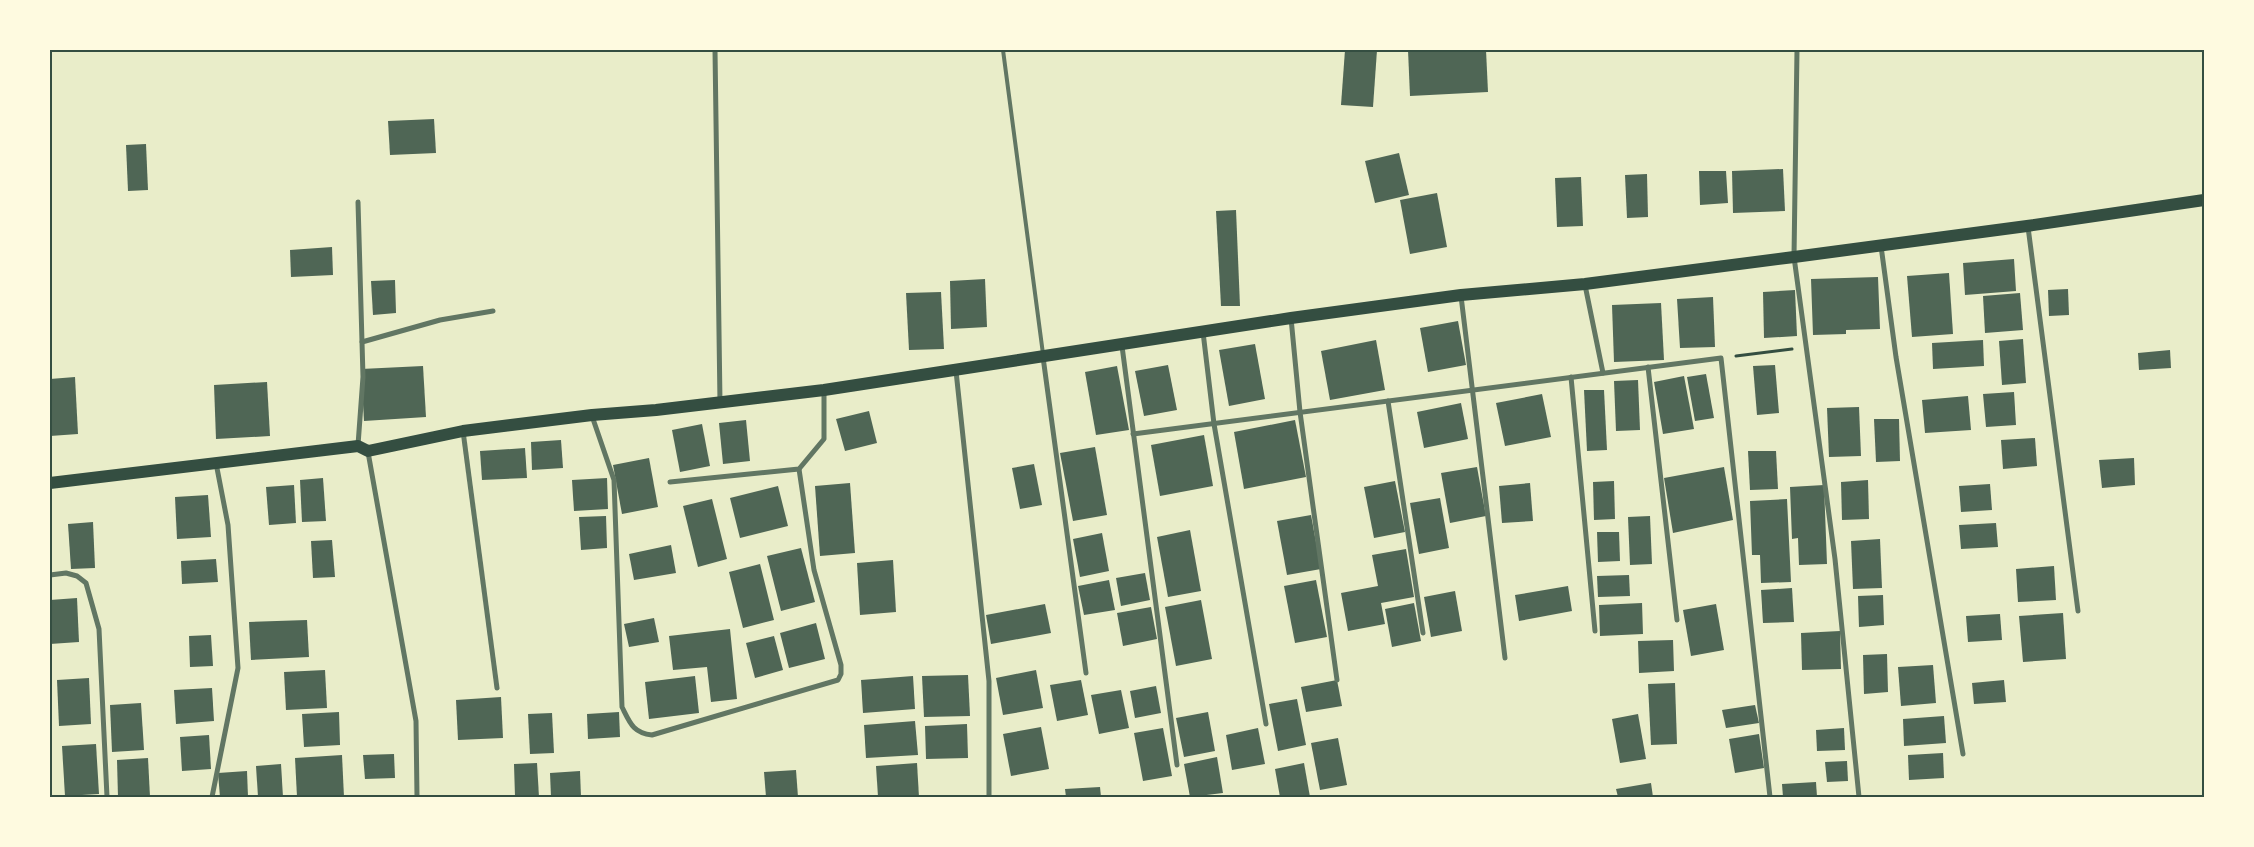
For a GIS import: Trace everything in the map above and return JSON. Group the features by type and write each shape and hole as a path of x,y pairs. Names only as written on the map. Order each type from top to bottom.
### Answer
{"main road":[{"path":"50,483 216,462 363,448 463,431 592,415 656,410 824,390 1043,356 1122,346 1291,318 1461,295 1585,284 1794,257 2204,200"}],"street":[{"path":"715,50 720,403"},
{"path":"1797,50 1794,257 1835,559 1859,797"},
{"path":"358,202 363,448 416,722 417,797"},
{"path":"2027,226 2078,611"},
{"path":"1881,244 1896,357 1963,754"},
{"path":"1585,284 1602,373"},
{"path":"1461,295 1505,658"},
{"path":"362,342 440,320 493,311"},
{"path":"1291,318 1300,412 1337,680"},
{"path":"1202,332 1214,424 1266,724"},
{"path":"1122,346 1177,765"},
{"path":"1043,356 1086,673"},
{"path":"1133,434 1721,358 1770,797"},
{"path":"1648,367 1677,620"},
{"path":"956,371 989,681 989,797"},
{"path":"1571,377 1595,631"},
{"path":"670,482 799,469 824,440 824,390"},
{"path":"1388,401 1423,634"},
{"path":"592,415 614,480 622,707 630,724 640,734 652,735 838,680 841,674 841,665 814,570 799,469"},
{"path":"463,431 498,688"},
{"path":"212,797 238,668 228,525 216,462"},
{"path":"50,575 66,573 78,576 86,583 99,629 107,797"}],"lane":[{"path":"1003,50 1043,356"}],"path":[{"path":"1721,358 1807,346"}],"building":[{"path":"1345,50 1377,50 1373,107 1341,105"},
{"path":"1408,50 1486,50 1488,92 1410,96"},
{"path":"434,119 436,153 390,155 388,121"},
{"path":"146,144 148,190 128,191 126,145"},
{"path":"1399,153 1409,195 1375,203 1365,161"},
{"path":"1783,169 1785,211 1733,213 1732,171"},
{"path":"1699,171 1726,171 1728,203 1700,205"},
{"path":"1647,174 1648,217 1627,218 1625,175"},
{"path":"1581,177 1583,226 1557,227 1555,178"},
{"path":"1437,193 1447,247 1410,254 1400,200"},
{"path":"1236,210 1240,306 1221,306 1216,211"},
{"path":"332,247 333,275 291,277 290,250"},
{"path":"2014,259 2016,291 1965,295 1963,263"},
{"path":"1949,273 1953,334 1912,337 1907,276"},
{"path":"1878,277 1880,329 1846,330 1846,334 1813,335 1811,279"},
{"path":"985,279 987,327 951,329 950,281"},
{"path":"395,280 396,313 373,315 371,281"},
{"path":"2068,289 2069,315 2049,316 2048,290"},
{"path":"1795,290 1797,336 1764,338 1763,292"},
{"path":"941,292 944,349 909,350 906,293"},
{"path":"2020,293 2023,330 1985,333 1983,296"},
{"path":"1713,297 1715,347 1680,348 1677,299"},
{"path":"1661,303 1664,360 1614,362 1612,305"},
{"path":"1458,321 1466,365 1428,372 1420,328"},
{"path":"2023,339 2026,383 2002,385 1999,341"},
{"path":"1376,340 1385,390 1330,400 1321,351"},
{"path":"1983,340 1984,366 1933,369 1932,343"},
{"path":"1255,344 1265,399 1229,406 1219,350"},
{"path":"2170,350 2171,368 2139,370 2138,353"},
{"path":"1168,365 1177,410 1144,416 1135,371"},
{"path":"1775,365 1779,413 1757,415 1753,366"},
{"path":"423,366 426,417 364,421 361,369"},
{"path":"1117,366 1129,430 1096,435 1085,372"},
{"path":"1706,374 1714,418 1695,421 1687,377"},
{"path":"1684,376 1694,429 1663,434 1654,382"},
{"path":"75,377 78,434 50,436 50,379"},
{"path":"1638,380 1640,430 1616,431 1614,381"},
{"path":"267,382 270,436 216,439 214,385"},
{"path":"1584,390 1604,390 1607,450 1587,451"},
{"path":"2014,392 2016,425 1986,427 1983,394"},
{"path":"1542,394 1551,437 1505,446 1496,403"},
{"path":"1968,396 1971,430 1925,433 1922,400"},
{"path":"1461,403 1468,439 1424,448 1417,412"},
{"path":"1859,407 1861,456 1829,457 1827,408"},
{"path":"869,411 877,443 845,451 836,419"},
{"path":"1874,419 1899,419 1900,461 1876,462"},
{"path":"746,420 750,461 723,464 719,423"},
{"path":"1295,420 1306,477 1244,489 1234,432"},
{"path":"702,424 710,466 680,472 672,430"},
{"path":"1204,435 1213,486 1160,496 1151,445"},
{"path":"2035,438 2037,466 2003,469 2001,440"},
{"path":"561,440 563,468 532,470 531,442"},
{"path":"1095,447 1107,515 1073,521 1060,453"},
{"path":"525,448 527,478 482,480 480,451"},
{"path":"1748,451 1776,451 1778,489 1750,490"},
{"path":"649,458 658,507 622,514 613,465"},
{"path":"2134,458 2135,485 2102,488 2099,460"},
{"path":"1034,464 1042,505 1020,509 1012,468"},
{"path":"1477,467 1486,516 1450,523 1441,473"},
{"path":"1724,467 1733,520 1673,533 1664,478"},
{"path":"323,478 326,521 302,522 300,480"},
{"path":"607,478 608,509 574,511 572,480"},
{"path":"1868,480 1869,519 1842,520 1841,482"},
{"path":"1395,481 1405,532 1374,538 1364,487"},
{"path":"1614,481 1615,519 1594,520 1593,482"},
{"path":"850,483 855,553 820,556 815,486"},
{"path":"1530,483 1533,521 1502,523 1499,486"},
{"path":"1990,484 1992,510 1961,512 1959,486"},
{"path":"294,485 296,523 269,525 266,487"},
{"path":"1824,485 1827,564 1799,565 1798,538 1792,539 1790,487"},
{"path":"778,486 788,526 740,538 730,498"},
{"path":"208,495 211,537 177,539 175,497"},
{"path":"1440,498 1449,548 1419,554 1410,503"},
{"path":"712,499 727,559 698,567 683,506"},
{"path":"1787,499 1791,582 1761,583 1760,555 1752,555 1750,501"},
{"path":"1311,515 1321,569 1287,575 1277,521"},
{"path":"606,516 607,548 581,550 579,517"},
{"path":"1650,516 1652,564 1630,565 1628,517"},
{"path":"93,522 95,568 71,569 68,524"},
{"path":"1996,523 1998,547 1961,549 1959,525"},
{"path":"1190,530 1201,591 1168,597 1157,537"},
{"path":"1597,532 1619,532 1620,561 1598,562"},
{"path":"1102,533 1109,571 1080,577 1073,539"},
{"path":"1880,539 1882,588 1853,589 1851,541"},
{"path":"332,540 335,577 313,578 311,541"},
{"path":"671,545 676,573 634,580 629,554"},
{"path":"801,548 815,602 781,611 767,556"},
{"path":"1406,549 1414,597 1381,603 1385,624 1348,631 1341,593 1378,586 1372,555"},
{"path":"216,559 218,582 182,584 181,561"},
{"path":"893,560 896,612 860,615 857,563"},
{"path":"760,564 774,620 743,628 729,572"},
{"path":"2054,566 2056,600 2018,602 2016,569"},
{"path":"1145,573 1150,600 1121,606 1116,578"},
{"path":"1629,575 1630,596 1598,597 1597,576"},
{"path":"1109,580 1115,610 1084,615 1078,586"},
{"path":"1316,580 1327,637 1295,643 1284,586"},
{"path":"1568,586 1572,611 1519,621 1515,595"},
{"path":"1792,588 1794,622 1763,623 1761,590"},
{"path":"1455,591 1462,631 1431,637 1424,597"},
{"path":"1883,595 1884,625 1859,627 1858,596"},
{"path":"77,598 79,642 50,644 50,600"},
{"path":"1201,600 1212,659 1176,666 1165,607"},
{"path":"1414,603 1421,641 1392,647 1385,609"},
{"path":"1642,603 1643,634 1600,636 1599,605"},
{"path":"1045,604 1051,633 991,644 986,615"},
{"path":"1716,604 1724,650 1691,656 1683,610"},
{"path":"1151,607 1157,639 1123,646 1117,613"},
{"path":"2063,613 2066,659 2023,662 2019,616"},
{"path":"2000,614 2002,640 1968,642 1966,616"},
{"path":"654,618 659,642 629,647 624,624"},
{"path":"307,620 309,657 251,660 249,622"},
{"path":"816,623 825,659 789,668 780,633"},
{"path":"730,629 737,699 711,702 707,667 673,670 669,636"},
{"path":"1840,631 1841,669 1802,670 1801,633"},
{"path":"211,635 213,666 190,667 189,636"},
{"path":"774,636 783,670 755,678 746,643"},
{"path":"1673,640 1674,671 1639,673 1638,641"},
{"path":"1887,654 1888,692 1864,694 1863,655"},
{"path":"1933,665 1936,703 1901,706 1898,667"},
{"path":"325,670 327,708 286,710 284,672"},
{"path":"1036,670 1043,708 1003,715 996,678"},
{"path":"968,675 970,716 924,717 922,676"},
{"path":"695,676 699,713 649,719 645,682"},
{"path":"913,676 915,709 863,713 861,680"},
{"path":"89,678 91,724 59,726 57,680"},
{"path":"1081,680 1088,715 1057,721 1050,685"},
{"path":"1337,680 1342,706 1306,712 1301,687"},
{"path":"2004,680 2006,702 1974,704 1972,683"},
{"path":"1675,683 1677,744 1651,745 1648,684"},
{"path":"1156,686 1161,713 1135,718 1130,691"},
{"path":"212,688 214,721 176,724 174,690"},
{"path":"1121,690 1129,728 1099,734 1091,695"},
{"path":"501,697 503,738 458,740 456,700"},
{"path":"1297,699 1306,745 1278,751 1269,704"},
{"path":"141,703 144,750 112,752 110,705"},
{"path":"1755,705 1759,723 1726,728 1722,710"},
{"path":"339,712 340,745 304,747 302,714"},
{"path":"619,712 620,737 588,739 587,714"},
{"path":"1208,712 1215,751 1184,757 1176,718"},
{"path":"552,713 554,753 530,754 528,714"},
{"path":"1638,714 1646,759 1620,763 1612,719"},
{"path":"1944,716 1946,743 1904,746 1903,719"},
{"path":"915,721 918,755 866,758 864,725"},
{"path":"967,724 968,758 926,759 925,726"},
{"path":"1041,727 1049,769 1011,776 1003,734"},
{"path":"1163,728 1172,776 1143,781 1134,733"},
{"path":"1258,728 1265,764 1232,770 1226,735"},
{"path":"1844,728 1845,750 1817,751 1816,730"},
{"path":"1759,734 1764,768 1735,773 1729,739"},
{"path":"209,735 211,769 182,771 180,737"},
{"path":"1338,738 1347,785 1320,790 1311,743"},
{"path":"96,744 99,794 65,796 62,746"},
{"path":"1943,753 1944,778 1909,780 1908,755"},
{"path":"394,754 395,778 365,779 363,755"},
{"path":"342,755 344,797 297,797 295,758"},
{"path":"1217,757 1223,793 1190,797 1184,764"},
{"path":"148,758 150,797 118,797 117,760"},
{"path":"1847,761 1848,781 1827,782 1825,762"},
{"path":"537,763 539,797 515,797 514,764"},
{"path":"917,763 919,797 878,797 876,766"},
{"path":"1304,763 1310,797 1280,797 1275,769"},
{"path":"281,764 283,797 258,797 256,766"},
{"path":"796,770 798,797 766,797 764,772"},
{"path":"247,771 248,797 220,797 218,773"},
{"path":"580,771 581,797 551,797 550,773"},
{"path":"1816,782 1817,797 1783,797 1782,784"},
{"path":"1651,783 1653,797 1618,797 1616,789"},
{"path":"1100,787 1101,797 1066,797 1065,789"}]}
